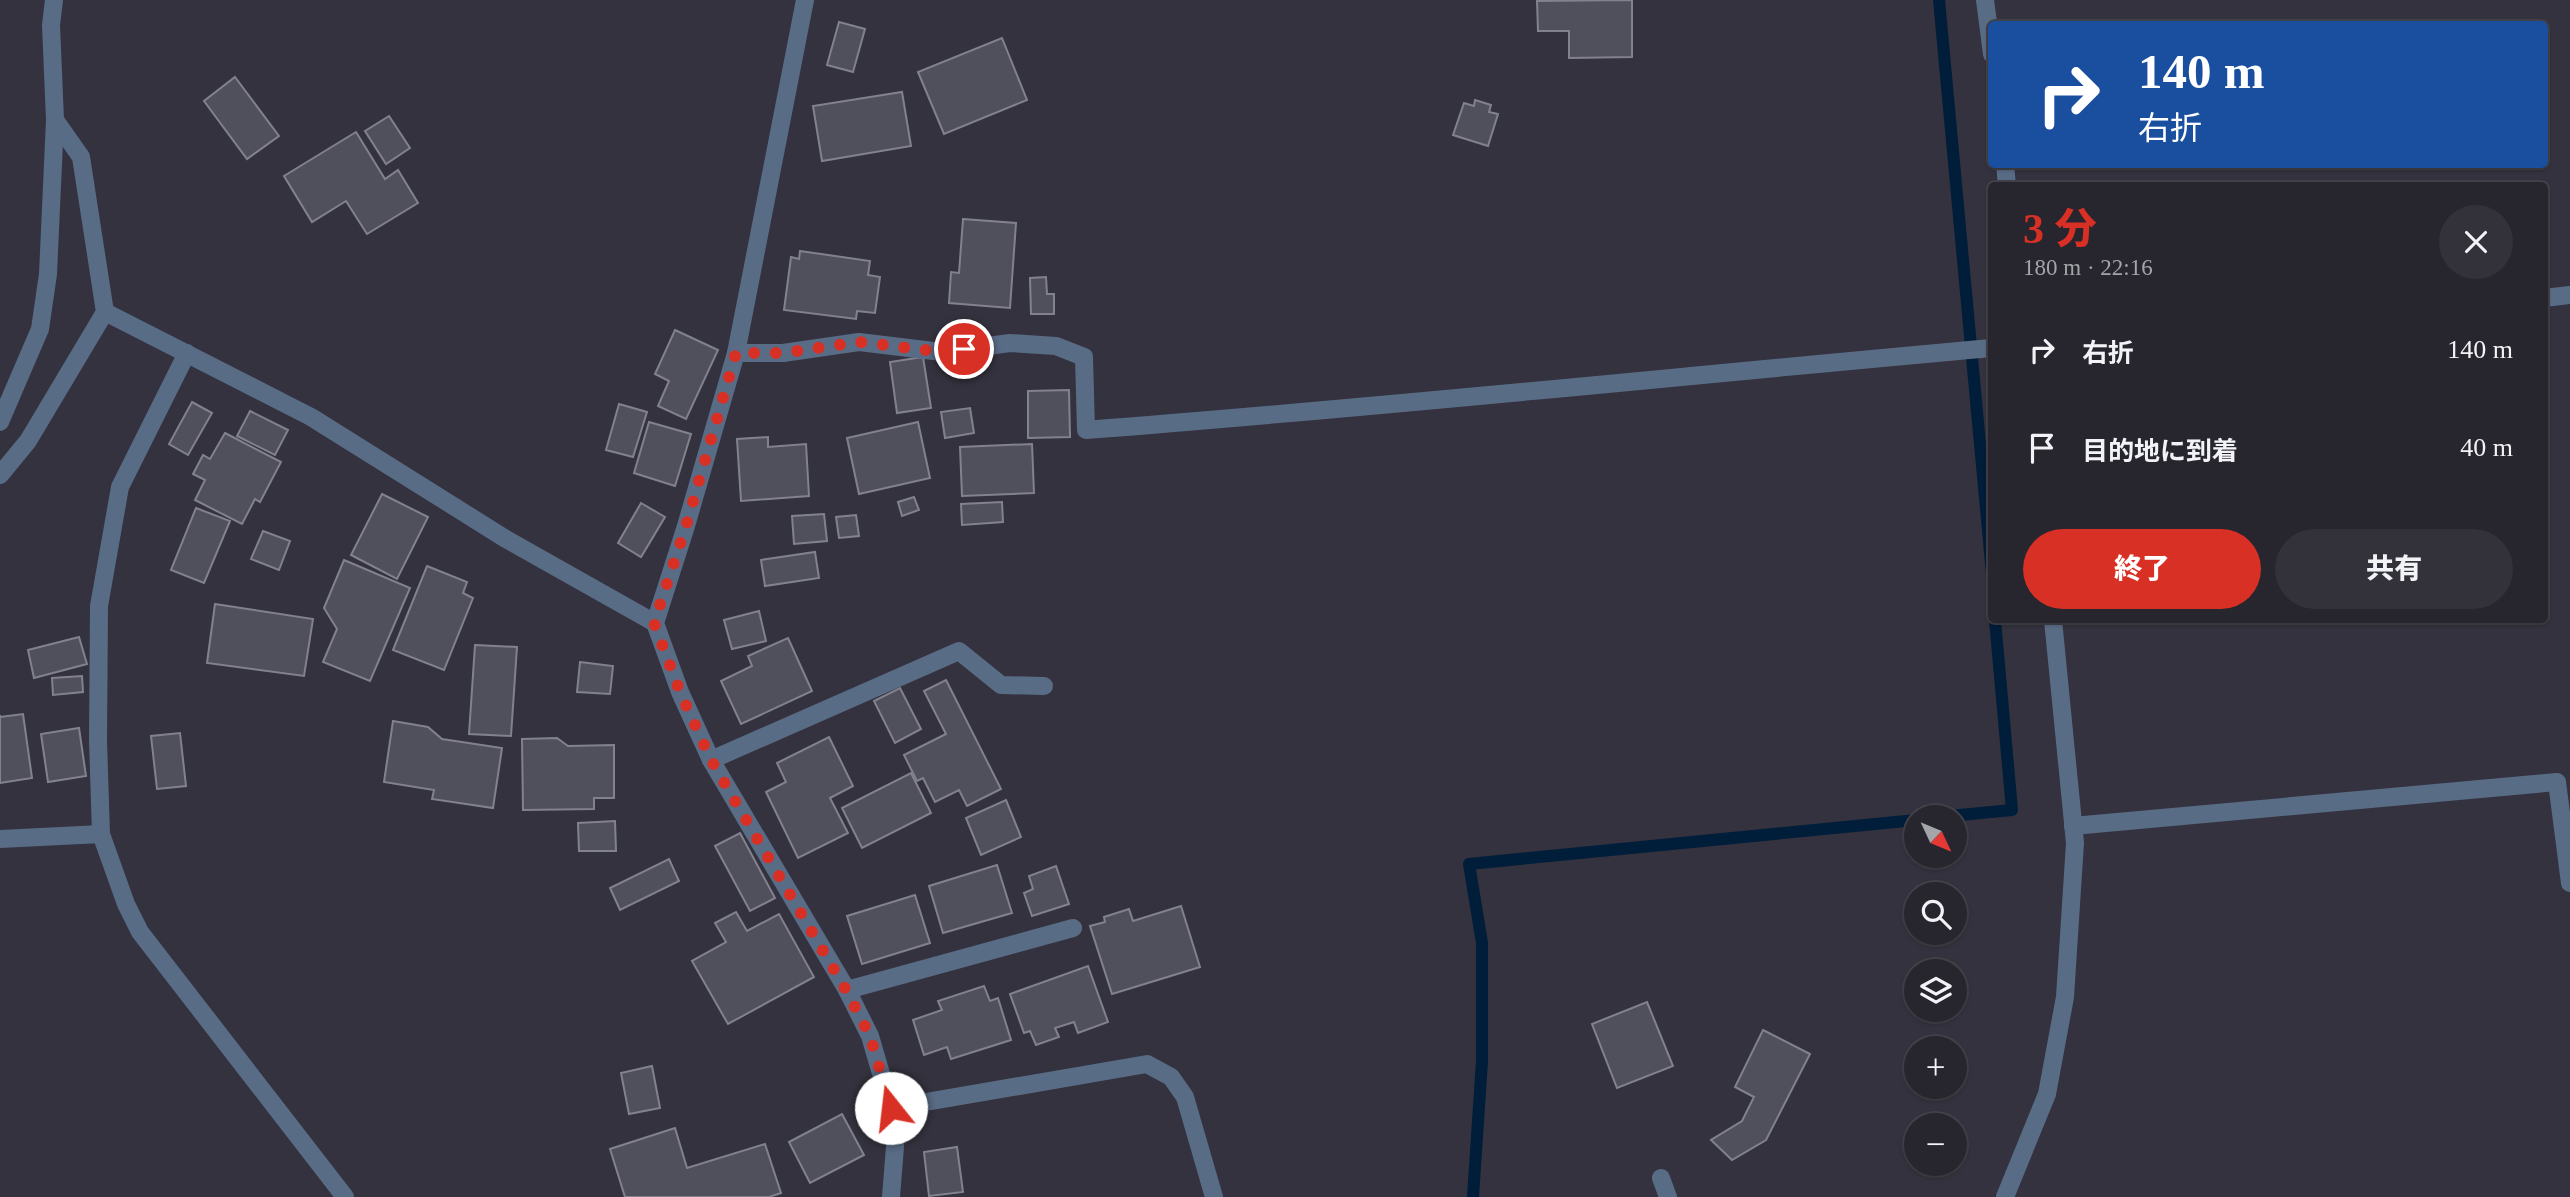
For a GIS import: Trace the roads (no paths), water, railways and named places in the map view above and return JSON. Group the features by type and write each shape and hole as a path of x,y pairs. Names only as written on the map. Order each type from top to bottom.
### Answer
{"street":[{"path":"0,422 40,329 48,274 55,120 51,25 54,0"},
{"path":"805,0 736,353 686,526 654,623 680,692 711,760 846,990 870,1036 896,1134 891,1197"},
{"path":"1985,0 1988,23"},
{"path":"0,475 27,441 105,312 81,157 55,120"},
{"path":"2548,298 2570,295"},
{"path":"105,312 311,417 506,539 654,623"},
{"path":"736,353 783,353 859,342 942,352 1010,343 1056,345 1084,357 1086,430 1291,415 1654,378 1988,348"},
{"path":"187,353 120,486 99,606 98,741 101,834 126,904 140,932 345,1197"},
{"path":"2005,1197 2047,1094 2065,997 2075,843 2053,623"},
{"path":"711,760 959,651 1001,685 1044,686"},
{"path":"2073,826 2557,782 2570,883"},
{"path":"0,839 101,834"},
{"path":"846,990 1073,928"},
{"path":"891,1108 1147,1064 1171,1077 1185,1097 1214,1197"},
{"path":"1661,1178 1668,1197"}],"waterway":[{"path":"1939,0 1988,531"},
{"path":"1967,814 2012,810 1995,623"},
{"path":"1473,1197 1482,1061 1482,943 1469,864 1904,821"}]}
